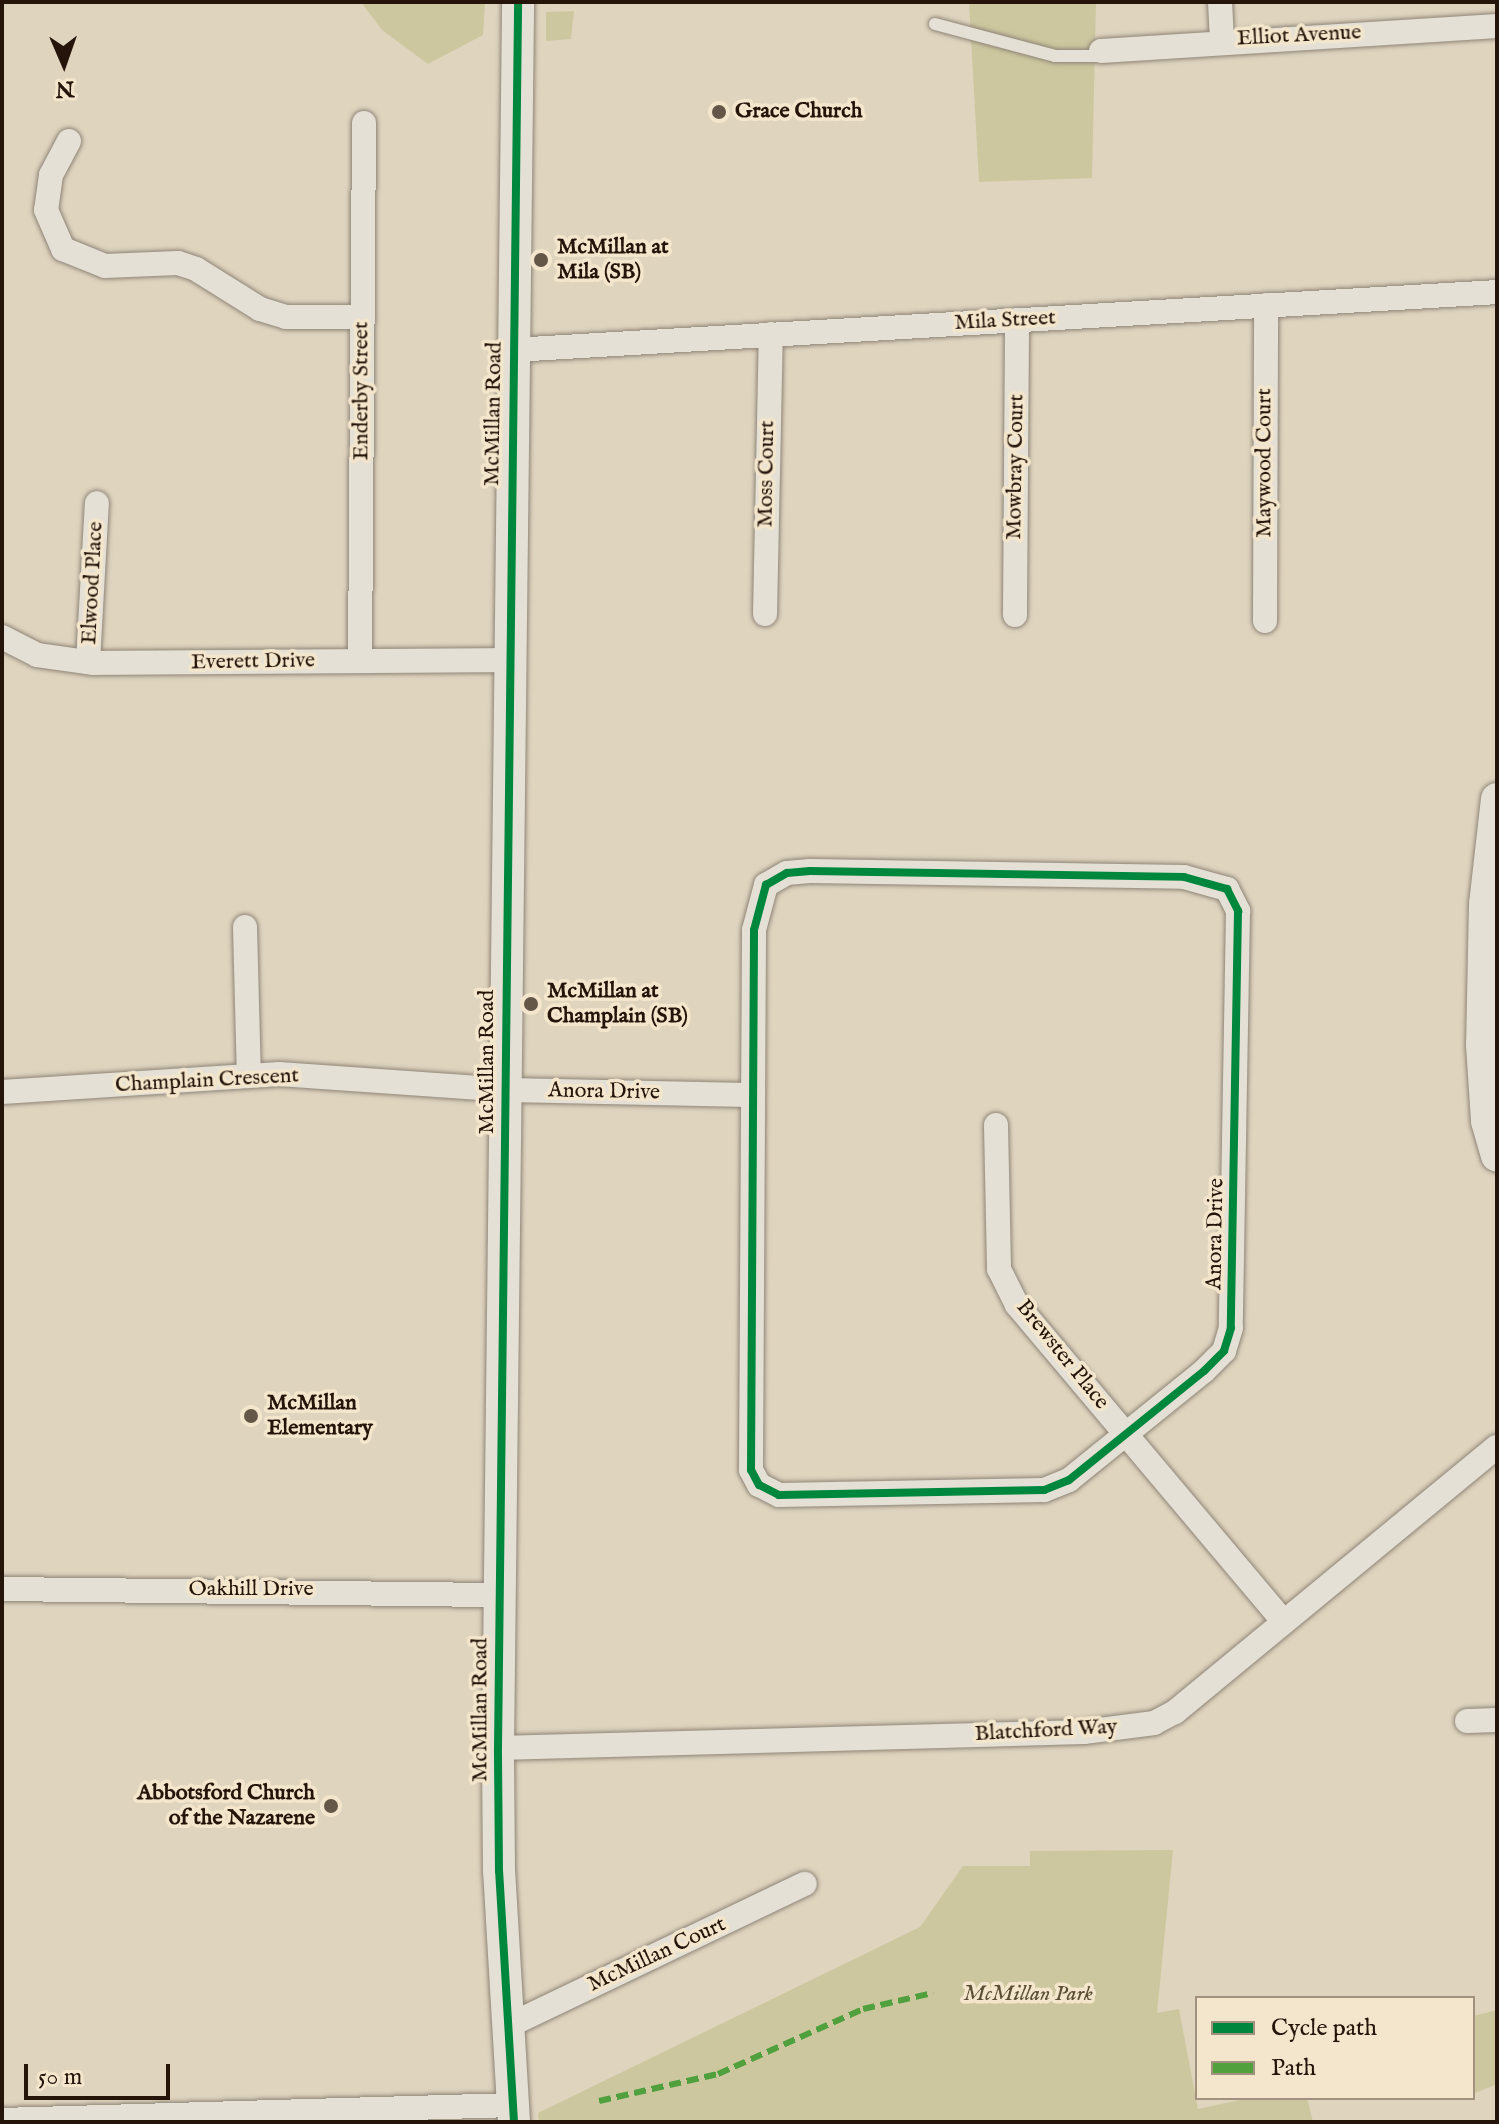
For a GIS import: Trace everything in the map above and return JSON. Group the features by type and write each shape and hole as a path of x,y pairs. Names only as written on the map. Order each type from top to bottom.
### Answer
{"street":[{"name":"McMillan Road","path":"514,2113 498,1748 518,2"},
{"path":"1220,2 1222,40"},
{"name":"Elliot Avenue","path":"1101,51 1222,40 1497,26"},
{"name":"Enderby Street","path":"360,659 364,123"},
{"path":"69,141 51,175 46,210 63,249 105,266 187,266 260,309 286,317 361,317"},
{"name":"Mila Street","path":"513,350 1497,292"},
{"name":"Maywood Court","path":"1265,621 1266,305"},
{"name":"Mowbray Court","path":"1015,615 1017,320"},
{"name":"Moss Court","path":"765,614 771,334"},
{"name":"Elwood Place","path":"88,662 97,503"},
{"name":"Everett Drive","path":"2,637 37,655 88,662 509,660"},
{"path":"1497,799 1485,904 1482,1045 1487,1121 1497,1156"},
{"name":"Anora Drive","path":"787,873 1184,877 1227,889 1238,911 1231,1328 1224,1351 1128,1435 1069,1480 1044,1490 779,1495 759,1485 747,1452 749,1095 757,904 766,885 787,873"},
{"path":"245,927 249,1076"},
{"name":"Champlain Crescent","path":"2,1092 301,1074 507,1090"},
{"name":"Anora Drive","path":"507,1090 749,1095"},
{"name":"Brewster Place","path":"996,1125 999,1269 1017,1305 1284,1622"},
{"name":"Blatchford Way","path":"498,1748 1084,1732 1154,1723 1175,1712 1497,1447"},
{"name":"Oakhill Drive","path":"2,1589 499,1595"},
{"path":"1467,1721 1497,1720"},
{"name":"McMillan Court","path":"508,2026 805,1884"},
{"path":"2,2120 514,2113"}],"lane":[{"path":"935,24 1055,56 1098,56 1101,51"}],"green space":[{"path":"361,2 485,2 483,35 428,64 382,30"},
{"path":"969,2 1096,2 1092,178 979,182"},
{"path":"574,11 571,39 546,41 546,12"},
{"name":"McMillan Park","path":"1173,1850 1157,2013 1179,2009 1198,2109 1240,2100 1308,2100 1313,2122 539,2122 538,2113 920,1927 963,1866 1030,1866 1030,1851"},
{"path":"1497,2010 1497,2084 1475,2093 1475,2016"}],"marked path":[{"path":"599,2101 718,2074 863,2009 933,1993"}],"cycle path":[{"path":"514,2122 499,1871 498,1748 518,2"},
{"path":"810,871 1184,877 1227,889 1238,911 1231,1328 1224,1351 1204,1371 1069,1480 1044,1490 779,1495 759,1485 751,1470 754,930 766,885 787,873 810,871"}],"place":[{"name":"Grace Church","path":"719,112"},
{"name":"McMillan at Mila (SB)","path":"541,260"},
{"name":"McMillan at Champlain (SB)","path":"531,1004"},
{"name":"McMillan Elementary","path":"251,1416"},
{"name":"Abbotsford Church of the Nazarene","path":"331,1806"}]}
